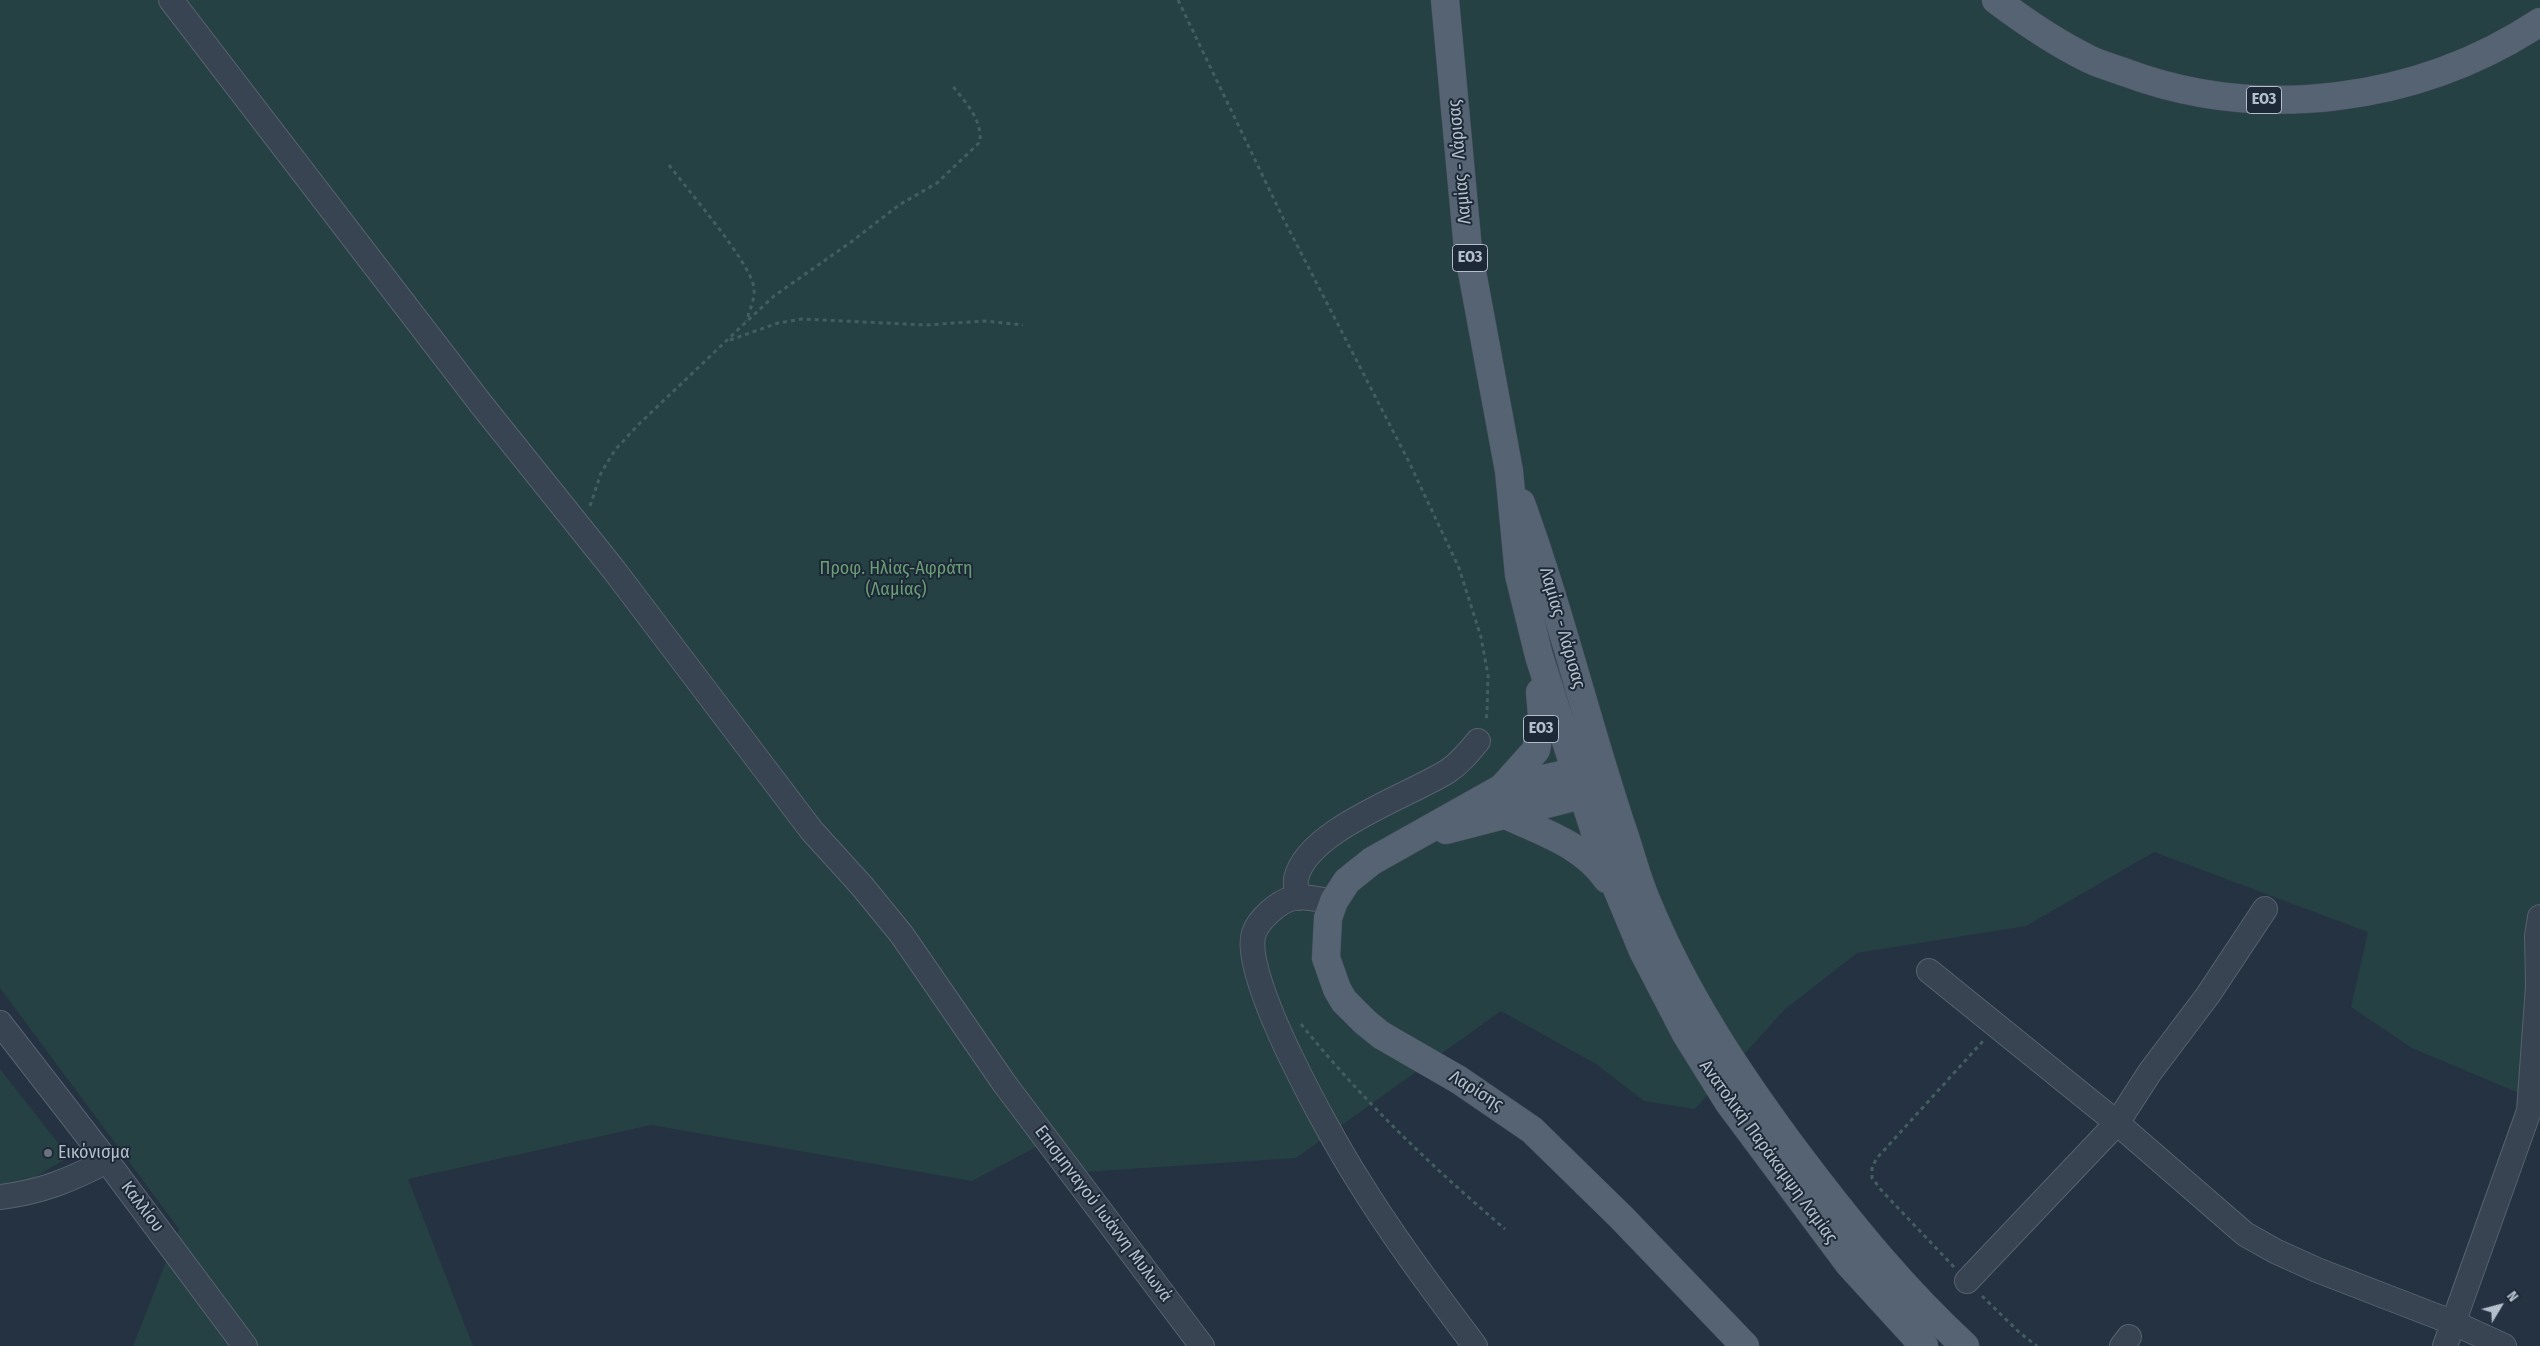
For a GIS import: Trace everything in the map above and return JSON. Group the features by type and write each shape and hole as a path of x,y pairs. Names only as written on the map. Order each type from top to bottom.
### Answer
{"main road":[{"name":"Λαμίας - Λάρισας","path":"1444,0 1468,250 1509,471 1519,575 1538,656"},
{"name":"ΕΟ3","path":"1996,0 2030,24 2086,58 2137,77 2208,95 2271,101 2340,96 2395,86 2421,79 2482,56 2540,22"},
{"name":"Λαμίας - Λάρισας","path":"1509,471 1545,568 1605,777"},
{"name":"ΕΟ3","path":"1502,788 1509,778 1531,757 1540,740 1542,716 1538,656"},
{"name":"Ανατολική Παράκαμψη Λαμίας","path":"1538,656 1579,783 1623,904 1643,951 1686,1034 1729,1103 1849,1264 1924,1346"},
{"name":"Ανατολική Παράκαμψη Λαμίας","path":"1605,777 1649,905 1690,991 1728,1057 1750,1090 1870,1247 1965,1346"},
{"name":"Λαρίσης","path":"1605,777 1579,783 1502,788 1386,852 1347,881 1334,901 1328,918 1326,958 1336,989 1353,1011 1381,1035 1460,1080 1532,1130 1622,1218 1745,1346"},
{"name":"Λαρίσης","path":"1416,837 1506,815 1579,783"},
{"path":"1506,815 1556,837 1579,851 1604,876 1623,904"}],"street":[{"name":"Επισμηναγού Ιωάννη Μυλωνά","path":"171,0 481,404 580,526 812,830 862,886 902,935 1004,1083 1202,1346"},
{"path":"1298,898 1295,881 1301,865 1314,849 1333,833 1449,770 1478,741"},
{"path":"1334,901 1291,898 1276,907 1254,933 1252,945 1254,960 1268,1005 1300,1073 1357,1178 1425,1279 1475,1346"},
{"path":"1967,1281 2117,1123 2150,1072 2208,995 2265,909"},
{"path":"2445,1346 2529,1111 2538,986 2537,936 2540,917"},
{"path":"1929,971 2117,1123 2216,1212 2261,1244 2317,1270 2454,1323 2504,1346"},
{"name":"Καλλίου","path":"0,1023 107,1160 245,1346"},
{"path":"0,1197 41,1190 59,1184 107,1160"}],"path":[{"path":"1178,0 1283,218 1409,462 1459,568 1480,637 1488,675 1487,714 1478,741"},
{"path":"580,526 590,508 601,473 615,450 638,424 774,296 851,242 899,205 937,183 980,142 981,130 974,114 952,84"},
{"path":"668,165 729,244 749,274 754,286 754,298 746,323"},
{"path":"727,341 778,323 802,319 926,325 985,321 1023,325"},
{"path":"1297,1018 1349,1080 1395,1128 1505,1229"},
{"path":"1996,1026 1890,1143 1872,1168 1872,1178 1967,1281 2002,1316 2037,1346"}],"green space":[{"name":"Προφ. Ηλίας-Αφράτη (Λαμίας)","path":"0,0 2540,0 2540,1102 2412,1048 2351,1007 2368,932 2154,852 2026,926 1857,953 1784,1010 1695,1109 1644,1101 1596,1064 1501,1011 1296,1158 1083,1172 1055,1137 972,1181 651,1125 408,1179 473,1346 133,1346 179,1229 0,988"},
{"path":"0,1069 69,1157 25,1183 0,1190"}],"place":[{"name":"Εικόνισμα","path":"48,1153"}]}
